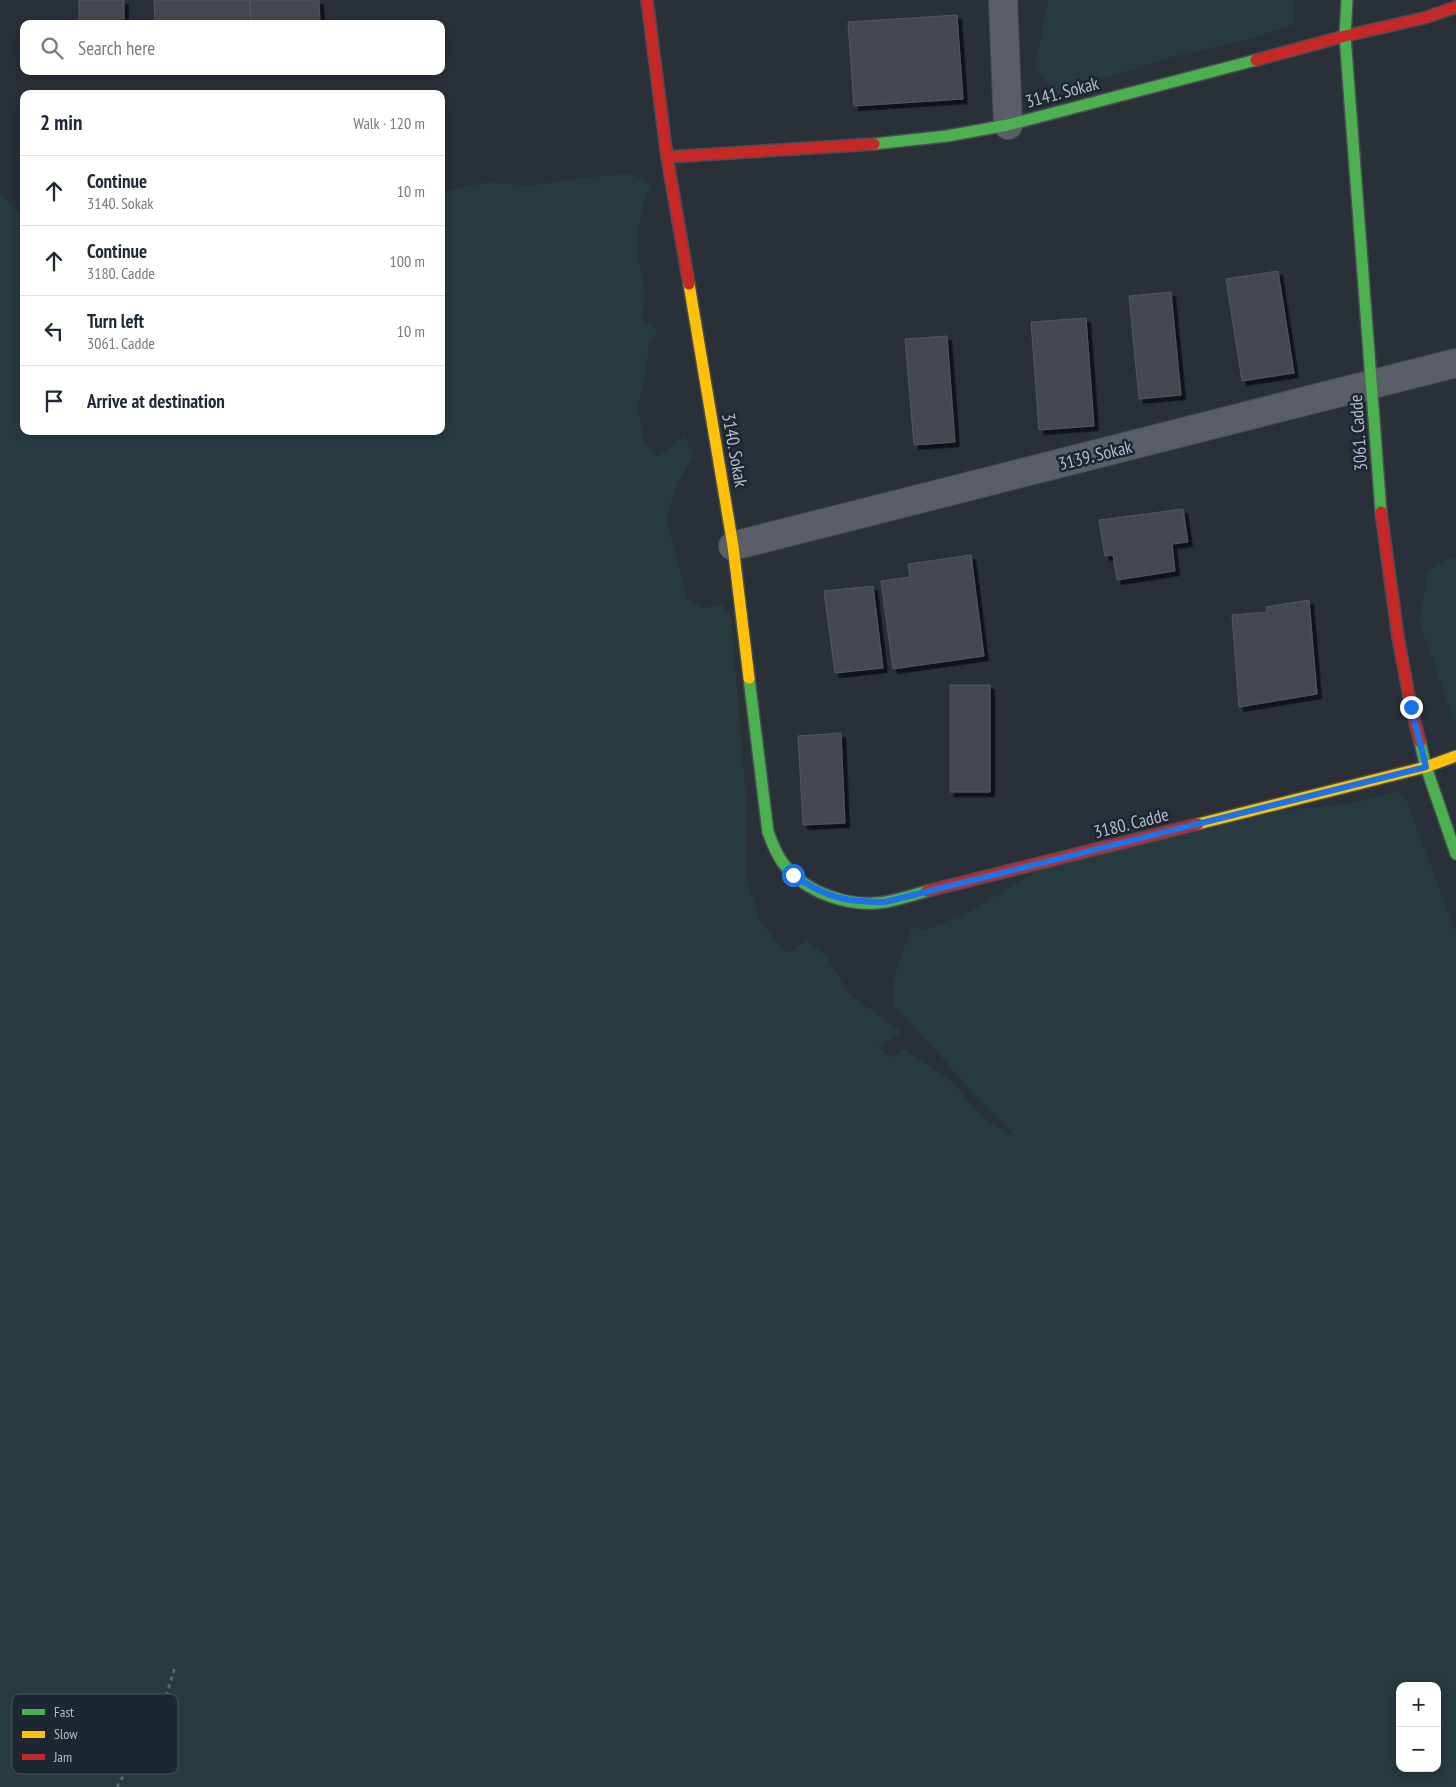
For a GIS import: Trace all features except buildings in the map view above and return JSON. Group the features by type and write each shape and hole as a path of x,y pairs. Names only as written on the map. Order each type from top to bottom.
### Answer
{"street":[{"name":"3140. Sokak","path":"647,0 667,156 733,546 768,832 777,856 793,875 814,889"},
{"path":"1003,0 1008,125"},
{"name":"3061. Cadde","path":"1347,0 1345,36 1382,521 1411,707 1426,767 1456,854"},
{"name":"3141. Sokak","path":"667,156 881,144 948,136 1008,125 1345,36 1424,18 1456,7"},
{"name":"3139. Sokak","path":"733,546 1456,362"},
{"name":"3180. Cadde","path":"814,889 836,898 862,902 885,902 1426,767 1456,756"}],"path":[{"path":"166,1694 175,1667"},
{"path":"117,1787 124,1774"}],"green space":[{"path":"1048,0 1293,0 1294,25 1249,39 1176,56 1056,93 1035,68"},
{"path":"629,174 651,184 642,207 637,246 645,298 641,319 658,330 649,344 646,374 638,405 643,439 657,457 684,436 694,454 677,484 666,519 687,597 702,608 722,604 731,618 746,796 746,876 761,923 787,953 807,941 827,956 849,994 902,1032 878,1047 891,1058 904,1049 949,1079 987,1121 1017,1138 893,1004 895,974 912,927 924,931 971,911 1038,870 1286,810 1355,803 1396,791 1407,802 1456,933 1456,1787 0,1787 0,194 20,214 20,435 445,435 445,192 487,182 528,186 582,178"},
{"path":"1456,558 1456,723 1453,720 1420,623 1427,572 1446,559"}],"traffic: fast":[{"path":"1347,0 1345,36 1381,512"},
{"path":"874,144 947,136 1008,125 1256,60"},
{"path":"749,678 768,832 776,852 792,874 803,883 829,896 858,903 886,902 927,891"},
{"path":"1420,742 1426,767 1456,854"}],"traffic: slow":[{"path":"689,284 733,546 749,678"},
{"path":"1198,824 1426,767 1456,756"}],"traffic: jam":[{"path":"647,0 667,157 689,284"},
{"path":"1256,60 1345,36 1424,18 1456,7"},
{"path":"667,157 874,144"},
{"path":"1381,512 1398,637 1411,707 1420,742"},
{"path":"927,891 1198,824"}],"route":[{"path":"793,875 814,889 836,898 862,902 885,902 1426,767 1411,707"}]}
